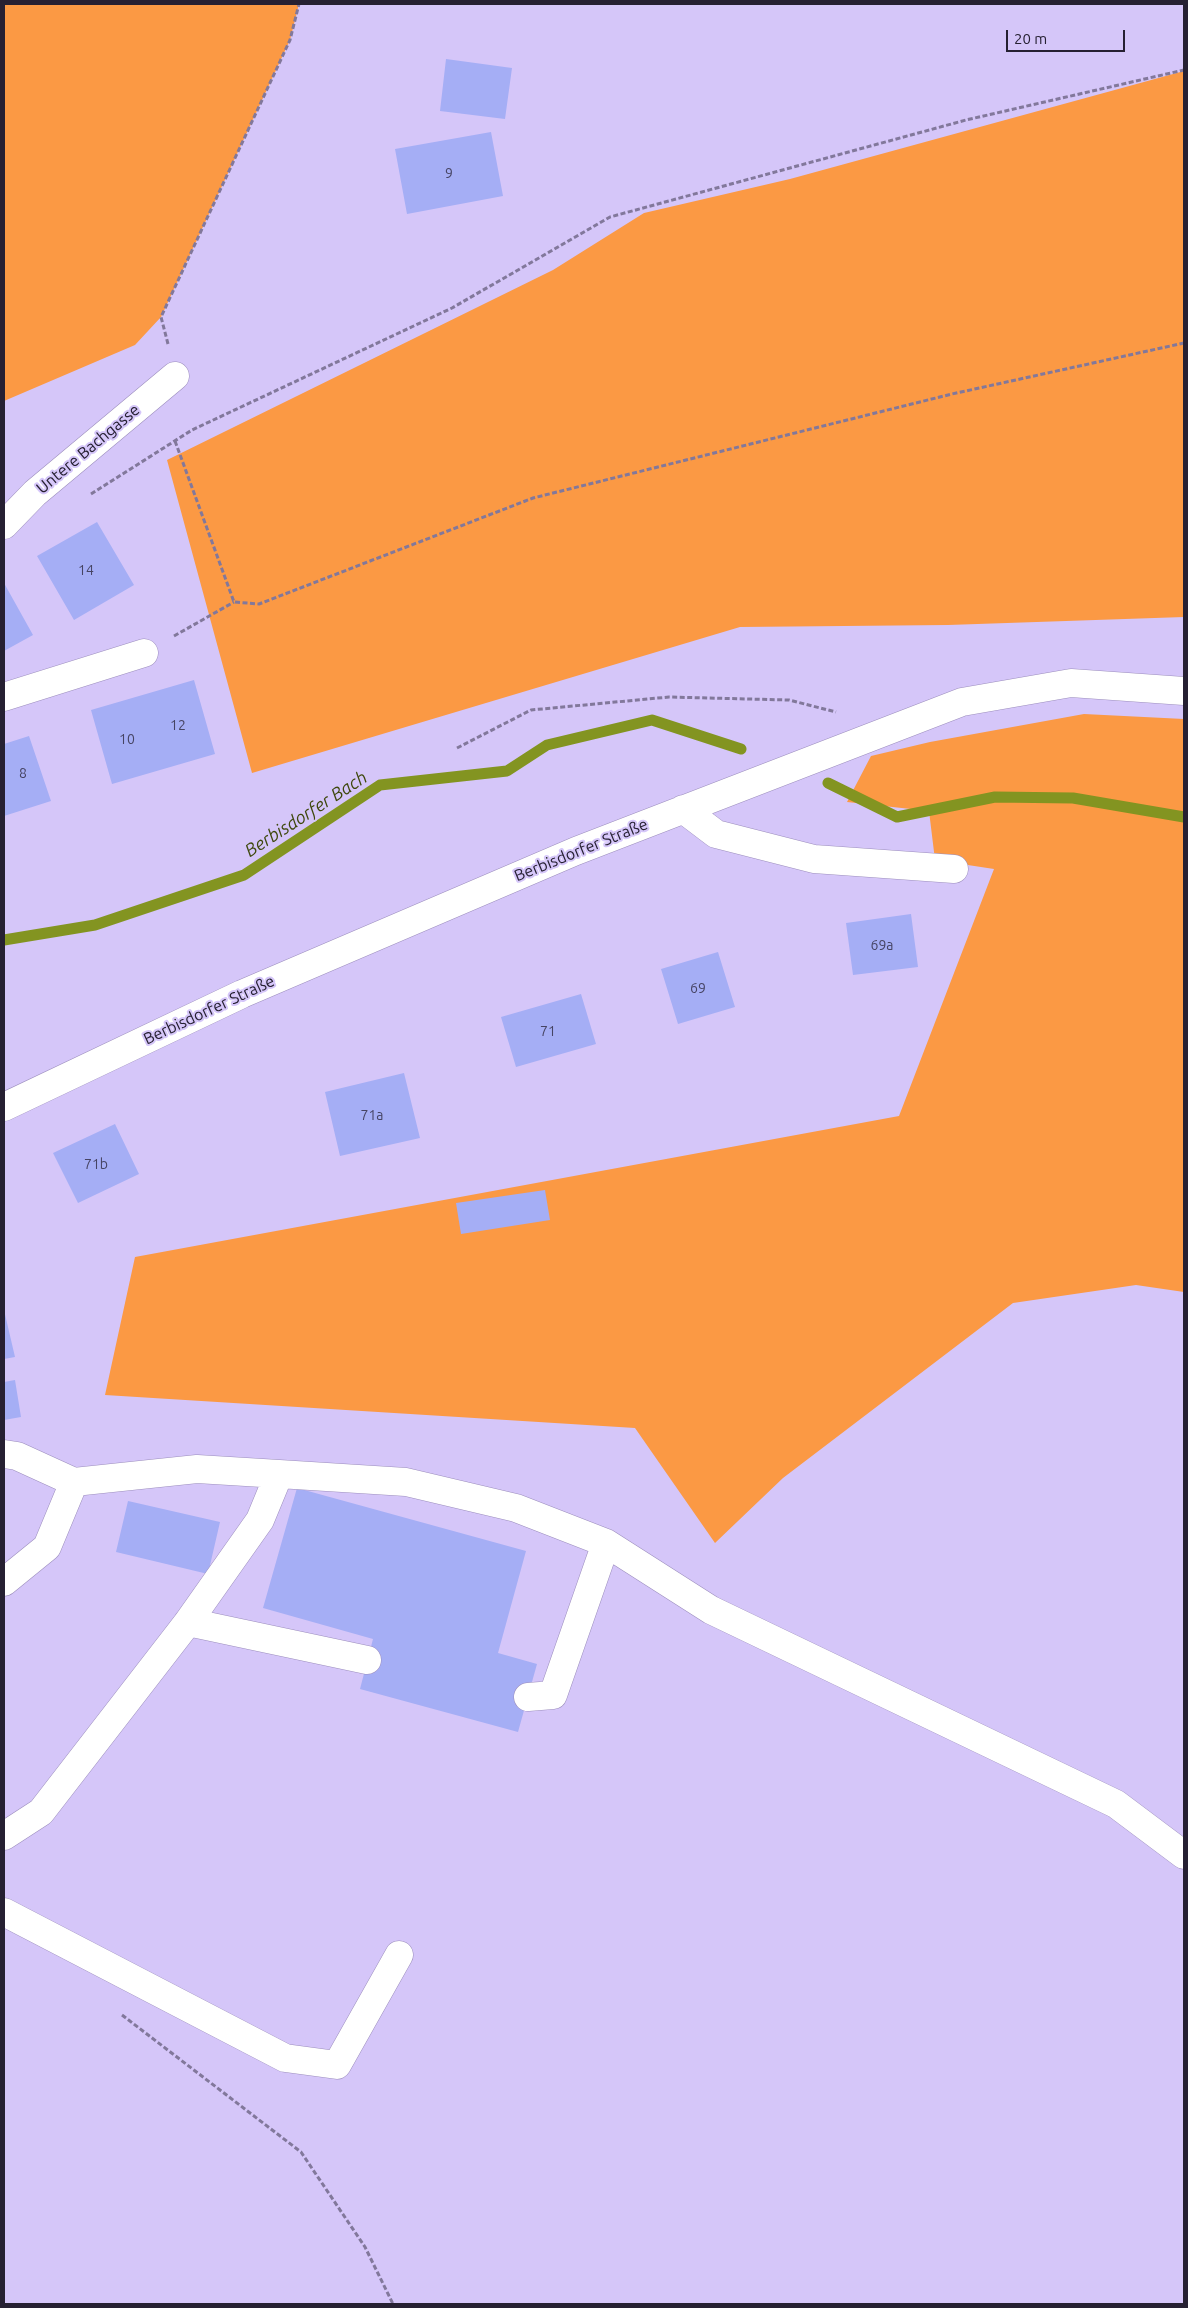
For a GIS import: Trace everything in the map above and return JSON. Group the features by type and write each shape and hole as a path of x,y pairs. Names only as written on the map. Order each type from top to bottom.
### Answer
{"street":[{"name":"Untere Bachgasse","path":"4,525 35,493 175,376"},
{"path":"4,697 144,653"},
{"name":"Berbisdorfer Straße","path":"4,1107 242,994 576,851 962,702 1071,683 1184,691"},
{"path":"683,810 716,834 814,859 954,869"},
{"path":"4,1454 17,1456 74,1482 196,1469 406,1482 516,1508 606,1543 711,1610 1116,1804 1184,1855"},
{"path":"4,1836 41,1812 188,1622 260,1520 279,1474"},
{"path":"4,1582 47,1547 74,1482"},
{"path":"528,1697 554,1694 606,1543"},
{"path":"188,1622 368,1660"},
{"path":"4,1912 285,2058 338,2065 399,1955"}],"path":[{"path":"175,376 161,317 290,40 299,4"},
{"path":"84,498 192,430 452,308 610,217 966,120 1184,70"},
{"path":"144,653 234,602 259,604 533,498 943,396 1184,343"},
{"path":"175,441 234,602"},
{"path":"457,748 531,710 669,697 790,700 844,714"},
{"path":"120,2013 301,2152 365,2247 393,2304"}],"shaded area":[{"path":"4,4 299,4 290,40 161,317 135,345 4,401"},
{"path":"1184,71 1184,617 948,625 740,627 252,773 167,460 553,270 644,213 790,179"},
{"path":"1084,714 1184,719 1184,1292 1136,1285 1013,1303 783,1478 715,1543 635,1428 105,1395 135,1257 899,1116 994,869 935,860 929,811 847,802 871,756 930,742"}],"building":[{"path":"446,59 512,68 505,119 440,111"},
{"path":"491,132 503,196 407,214 395,149"},
{"path":"97,522 134,585 74,620 37,556"},
{"path":"4,583 33,635 4,651"},
{"path":"194,680 215,754 112,784 91,710"},
{"path":"29,736 51,801 4,816 4,744"},
{"path":"911,914 918,967 853,975 846,923"},
{"path":"718,952 735,1007 678,1024 661,969"},
{"path":"581,994 596,1044 516,1067 501,1017"},
{"path":"404,1073 420,1138 340,1156 325,1092"},
{"path":"115,1124 139,1174 78,1203 53,1153"},
{"path":"545,1190 550,1220 461,1234 456,1203"},
{"path":"4,1310 15,1357 4,1359"},
{"path":"15,1380 21,1417 4,1420 4,1382"},
{"path":"297,1488 526,1551 498,1653 537,1664 518,1732 360,1689 373,1639 263,1608"},
{"path":"128,1501 220,1522 208,1574 116,1552"}],"waterway":[{"name":"Berbisdorfer Bach","path":"4,940 95,925 244,875 380,785 507,771 547,745 652,720 741,749"},
{"name":"Berbisdorfer Bach","path":"828,783 897,817 995,797 1073,798 1184,817"}]}
